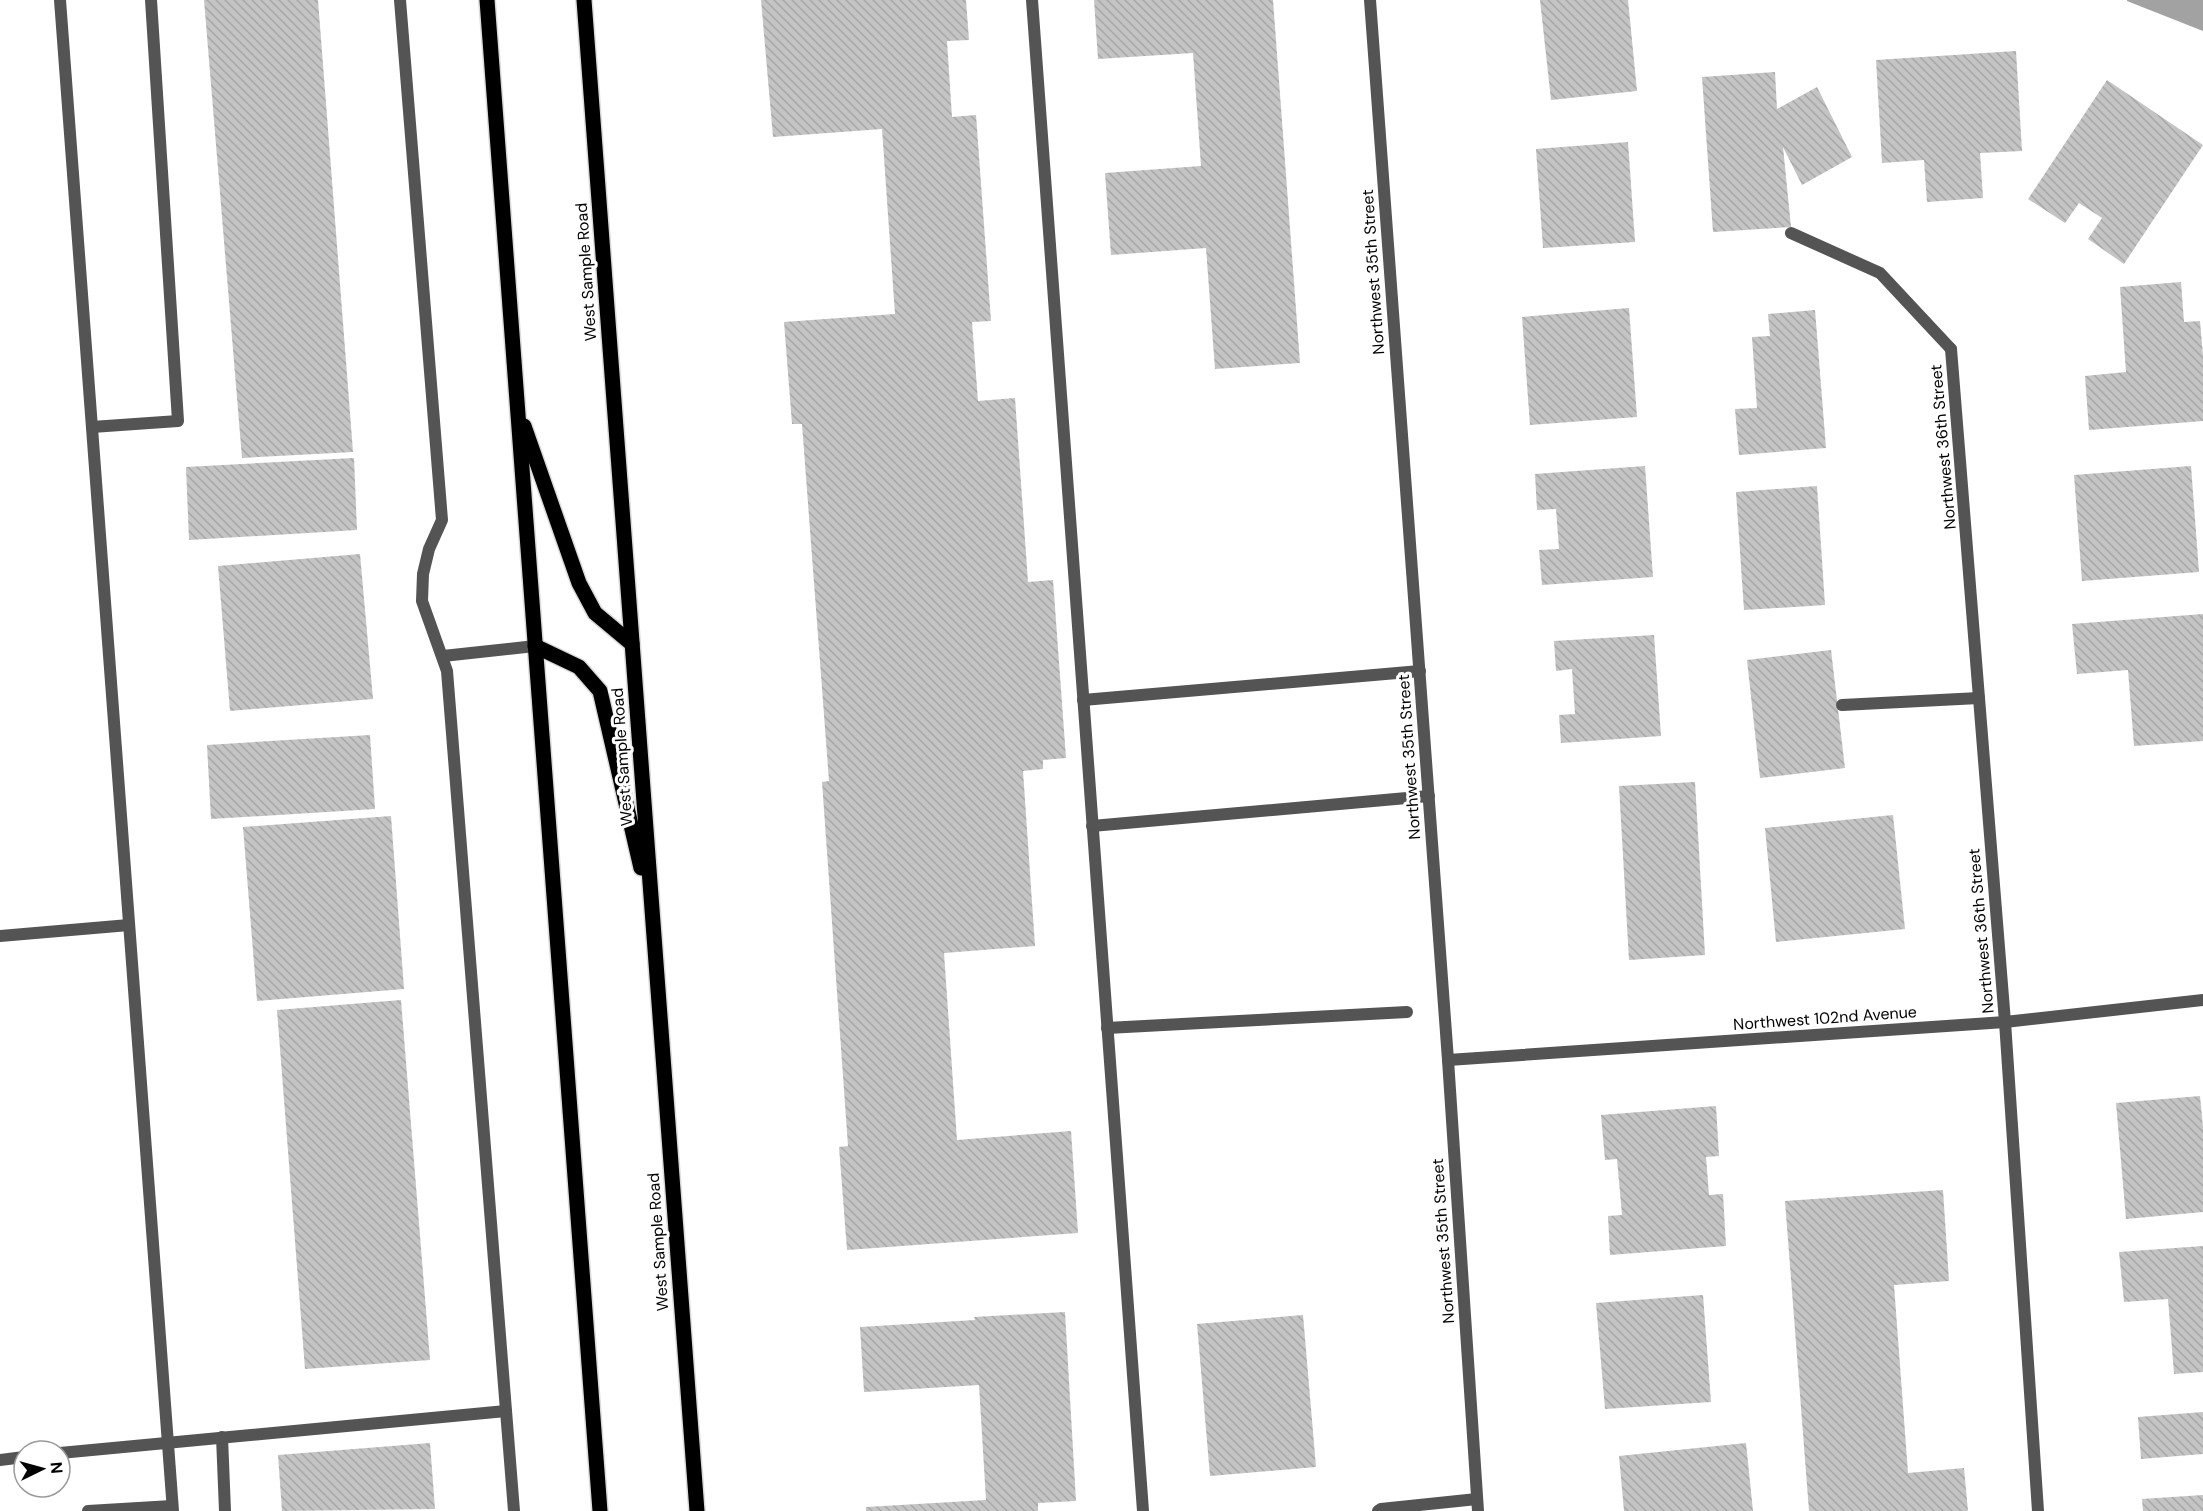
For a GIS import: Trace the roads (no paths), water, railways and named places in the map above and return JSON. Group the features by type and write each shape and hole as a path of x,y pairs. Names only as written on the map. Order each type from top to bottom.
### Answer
{"main road":[{"path":"487,0 600,1511"},
{"name":"West Sample Road","path":"584,0 697,1511"},
{"path":"517,406 579,583 595,613 632,644"},
{"path":"535,646 579,667 600,691 652,914"}],"street":[{"path":"60,0 172,1509 88,1511"},
{"path":"92,427 178,421 151,0"},
{"path":"400,0 442,520 429,549 423,574 422,601 443,656 448,683 514,1511"},
{"path":"1032,0 1143,1511"},
{"name":"Northwest 35th Street","path":"1370,0 1448,1060 1478,1505"},
{"name":"Northwest 36th Street","path":"1791,233 1880,273 1951,350 2005,1022 2038,1511"},
{"path":"443,656 535,646"},
{"path":"1083,700 1420,671"},
{"path":"1842,705 1979,698"},
{"path":"1092,826 1429,796"},
{"path":"0,936 129,925"},
{"name":"Northwest 102nd Avenue","path":"1448,1060 2005,1022 2203,1000"},
{"path":"1107,1028 1407,1012"},
{"path":"72,1452 506,1412"},
{"path":"222,1437 225,1511"},
{"path":"1378,1511 1381,1509 1478,1505"}]}
